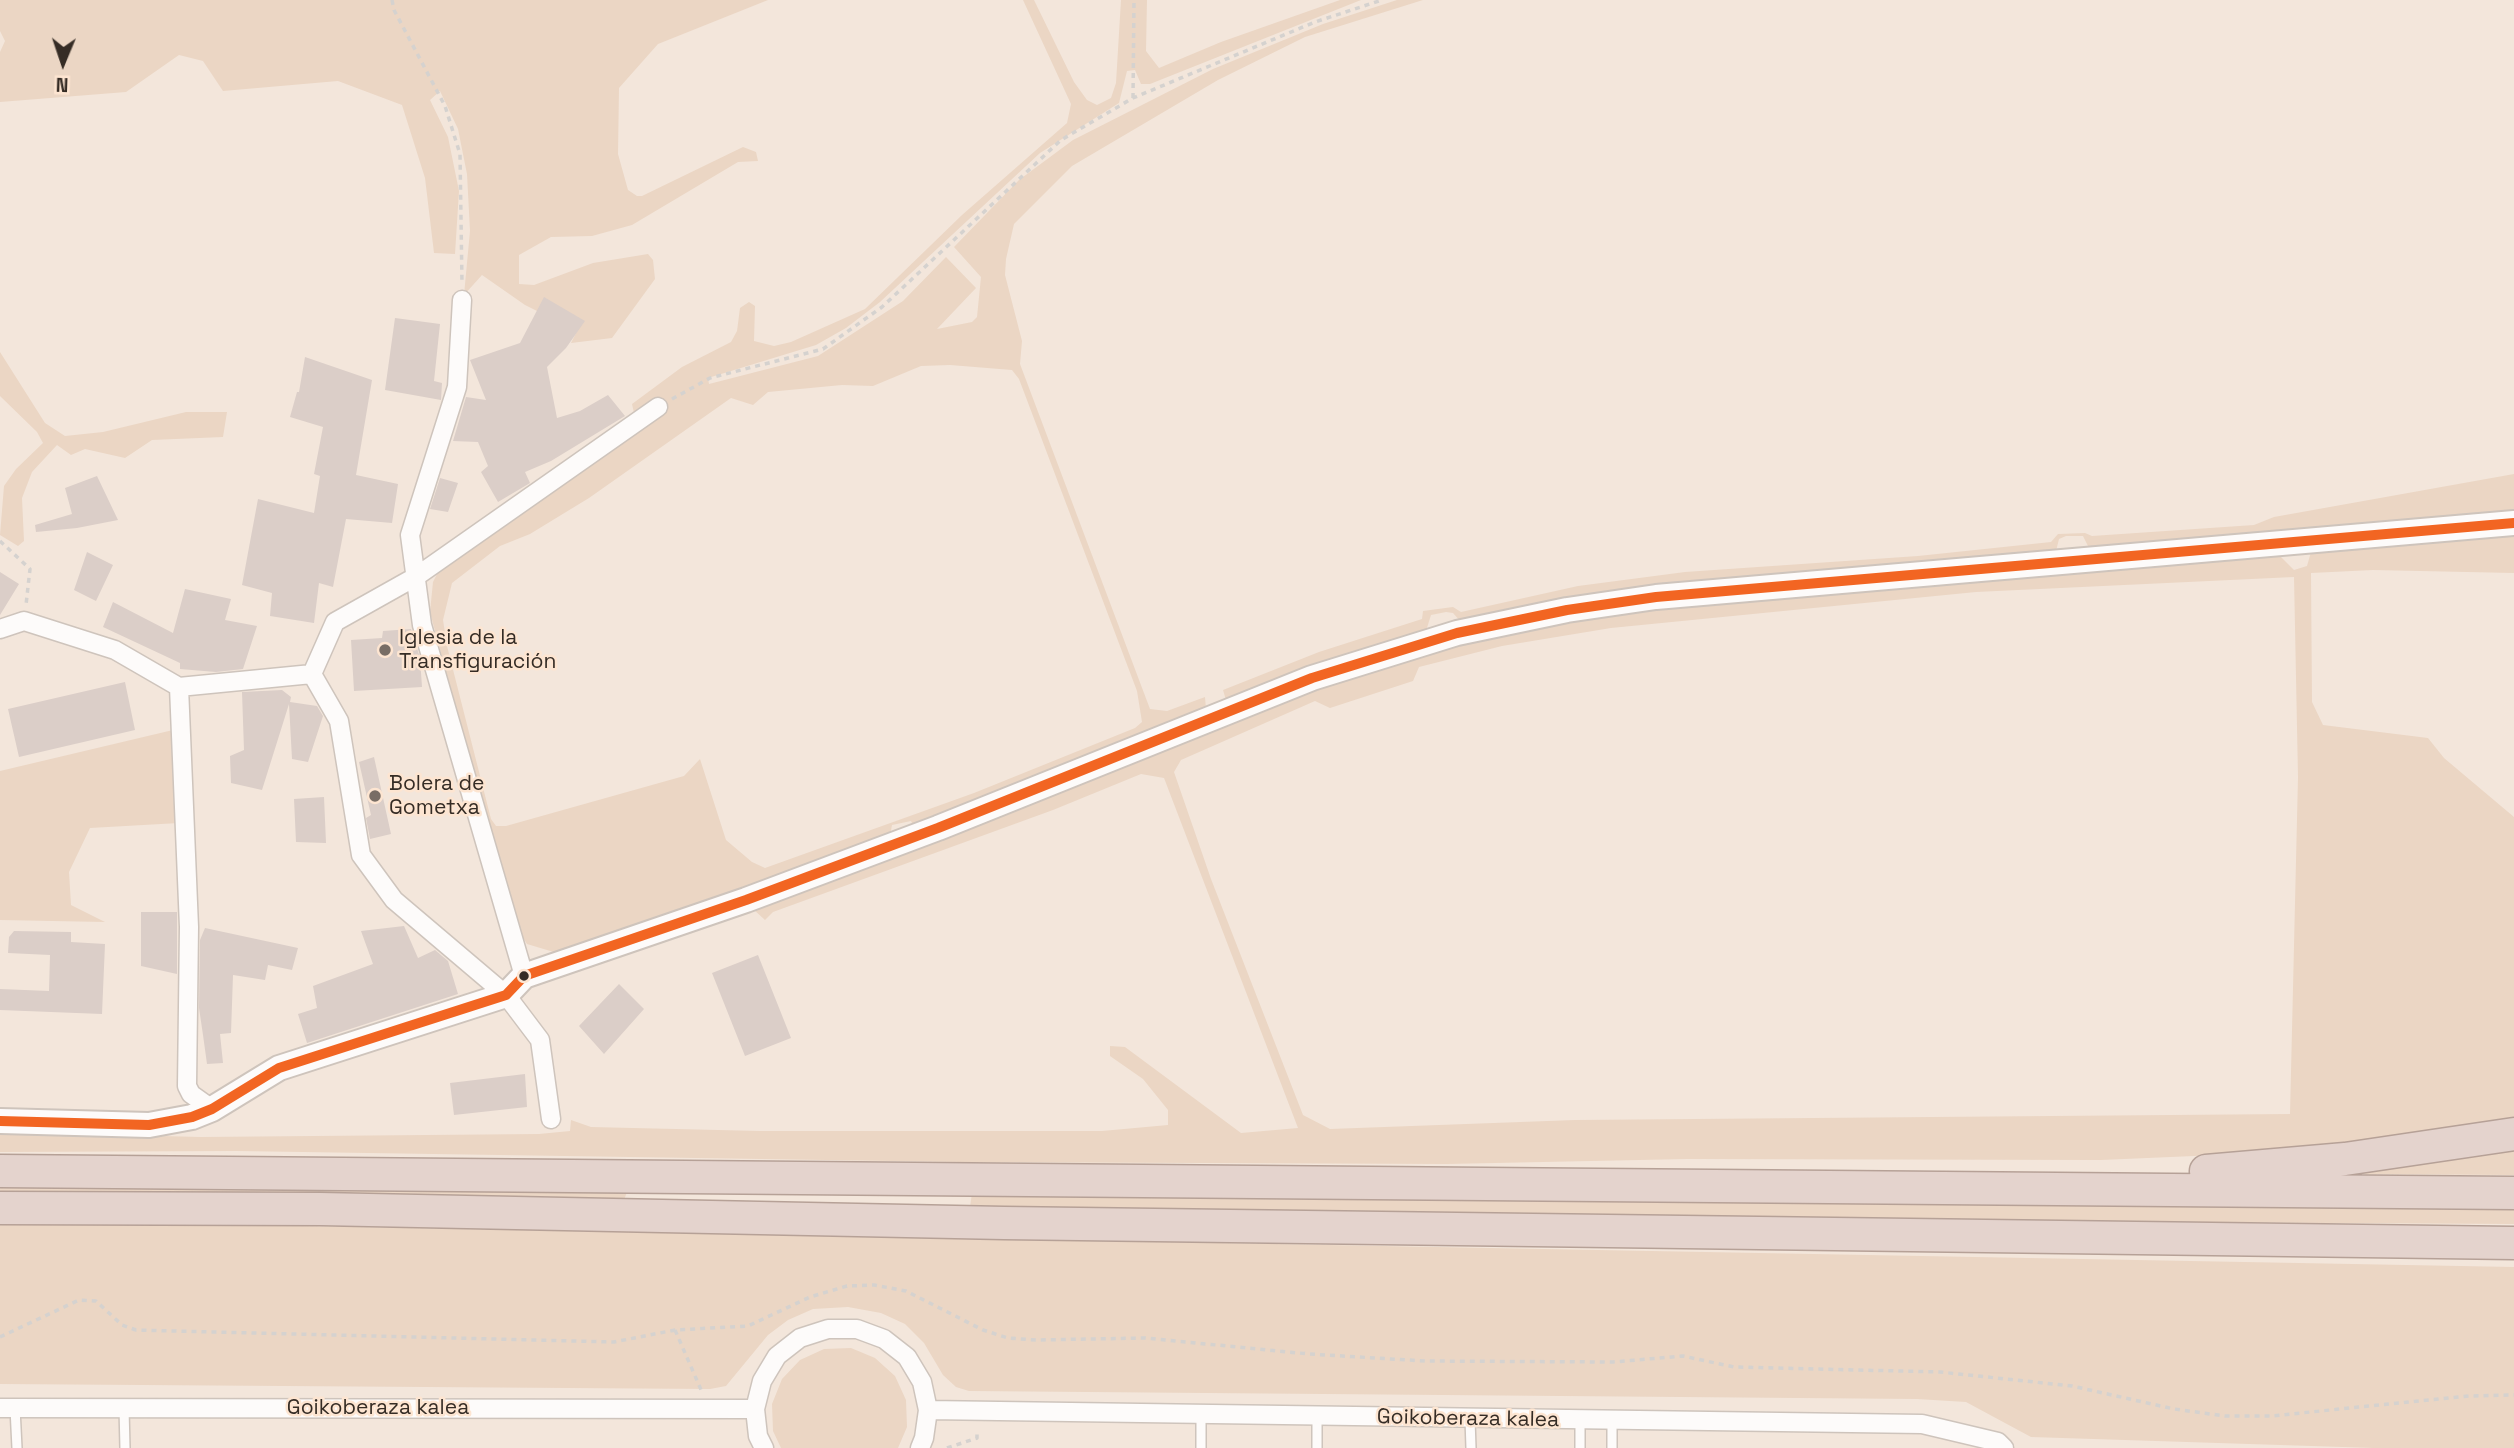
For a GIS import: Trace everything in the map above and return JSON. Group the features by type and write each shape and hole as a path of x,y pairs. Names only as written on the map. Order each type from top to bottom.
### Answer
{"highway":[{"path":"1908,1188 2222,1170 2345,1159 2514,1134"},
{"path":"0,1171 2514,1193"},
{"path":"0,1208 320,1209 1032,1224 2508,1244"}],"street":[{"path":"462,300 457,387 410,535 422,625 524,976"},
{"path":"313,674 335,622 417,576 658,407"},
{"path":"0,1121 149,1125 192,1117 212,1109 279,1068 506,995 524,976 746,900 926,833 1312,678 1469,630 1567,610 1656,597 2514,523"},
{"path":"0,629 24,621 115,650 179,687 313,674"},
{"path":"313,674 339,721 361,855 394,900 506,995 541,1040 551,1119"},
{"path":"179,687 189,927 187,1086 191,1094 212,1109"},
{"path":"764,1448 758,1436 755,1409 767,1373 777,1356 800,1338 828,1329 857,1329 884,1339 907,1357 922,1382 928,1410 924,1438 919,1448"},
{"name":"Goikoberaza kalea","path":"8,1408 755,1409"},
{"name":"Goikoberaza kalea","path":"928,1410 1612,1422 1922,1424 1998,1442 2004,1448"}],"lane":[{"path":"8,1408 17,1448"},
{"path":"124,1408 125,1448"},
{"path":"1201,1415 1202,1448"},
{"path":"1317,1417 1317,1448"},
{"path":"1470,1419 1471,1448"},
{"path":"1580,1421 1580,1448"},
{"path":"1612,1422 1612,1448"}],"path":[{"path":"392,0 394,10 445,106 460,154 462,300"},
{"path":"1133,98 1134,0"},
{"path":"658,407 710,378 824,349 882,307 1061,140 1133,98 1315,22 1382,0"},
{"path":"0,541 30,569 24,621"},
{"path":"0,1337 79,1300 96,1301 122,1325 136,1330 614,1342 675,1330 748,1326 810,1297 847,1286 874,1285 906,1291 1007,1338 1036,1340 1145,1338 1309,1354 1425,1361 1613,1362 1683,1356 1734,1367 1940,1372 2072,1386 2174,1409 2225,1416 2271,1416 2469,1396 2514,1395"},
{"path":"675,1330 709,1409"},
{"path":"947,1448 977,1438 977,1430"}],"shaded area":[{"path":"0,0 768,0 658,44 619,88 618,154 628,190 637,196 743,147 756,152 758,161 738,162 632,225 592,236 551,237 519,255 519,284 534,285 593,263 648,254 653,260 655,279 612,338 571,343 577,331 525,305 482,275 464,295 470,231 467,174 458,129 440,91 430,100 448,137 459,191 455,254 434,253 425,178 402,105 338,81 223,91 203,61 179,55 126,92 0,102 0,52 5,41 0,31"},
{"path":"1023,0 1034,0 1074,82 1087,100 1097,105 1111,98 1116,83 1121,0 1147,0 1146,51 1159,68 1221,42 1340,0 1361,0 1150,84 1141,84 1135,70 1127,71 1119,103 1040,153 880,302 846,328 816,345 708,378 709,384 818,356 903,301 946,257 976,288 937,329 972,322 977,317 981,277 954,247 1019,180 1073,140 1213,69 1323,24 1397,0 1423,0 1305,37 1218,80 1072,166 1014,224 1005,275 1022,341 1020,364 1150,709 1167,711 1205,697 1206,709 914,827 911,821 892,825 890,836 742,891 557,953 527,944 512,921 430,612 433,582 439,570 638,431 632,404 682,367 731,342 737,331 740,308 749,302 755,306 754,341 774,346 791,342 865,309 962,215 1067,123 1071,104","holes":["950,365 1012,370 1019,379 1137,691 1142,722 1135,728 974,793 765,868 752,862 726,840 700,759 684,776 506,826 496,826 491,819 447,646 443,620 452,583 500,546 530,534 589,498 731,398 753,405 768,392 842,385 873,386 921,366"]},
{"path":"0,352 45,423 65,436 103,432 186,412 227,412 223,437 152,440 125,458 85,449 71,455 57,445 32,472 22,498 24,541 18,546 0,535 4,486 16,469 43,443 37,432 0,396"},
{"path":"2514,474 2514,514 2089,548 2083,536 2066,536 2059,539 2056,551 1461,622 1453,613 1446,612 1431,615 1426,631 1226,700 1223,690 1319,652 1422,619 1423,611 1453,607 1461,612 1578,586 1685,572 1918,556 2051,542 2058,534 2085,533 2092,536 2254,525 2274,517"},
{"path":"2514,535 2514,573 2373,570 2311,573 2312,702 2323,725 2428,738 2444,758 2514,817 2514,1122 2445,1135 2264,1153 2101,1160 1687,1159 1447,1164 958,1162 237,1151 0,1152 0,1132 201,1137 539,1134 570,1131 571,1120 591,1127 760,1131 1102,1131 1168,1125 1168,1110 1143,1079 1110,1056 1110,1046 1125,1047 1241,1133 1298,1128 1164,778 1141,774 1053,810 773,912 765,920 753,909 1350,676 1512,631 1696,603 2279,555 2294,570 2307,566 2311,552","holes":["2294,577 2298,777 2290,1114 1575,1120 1330,1129 1303,1115 1211,879 1174,772 1181,760 1315,701 1330,708 1413,681 1419,667 1502,646 1611,628 1976,592"]},
{"path":"173,730 179,823 90,828 69,872 71,905 105,922 0,920 0,771"},
{"path":"2514,1144 2514,1175 2355,1174 2355,1169"},
{"path":"0,1185 628,1190 623,1202 0,1191"},
{"path":"972,1193 2514,1206 2514,1224 1461,1218 970,1207"},
{"path":"196,1224 2514,1267 2514,1448 2374,1448 2031,1437 1966,1402 1917,1399 969,1391 956,1387 943,1375 924,1343 905,1324 881,1313 848,1307 813,1309 788,1320 768,1335 726,1386 710,1389 0,1384 0,1225"},
{"path":"851,1348 875,1358 895,1376 906,1400 907,1427 898,1448 781,1448 773,1431 772,1404 782,1379 800,1360 824,1349"}],"building":[{"path":"544,297 585,321 566,348 547,367 557,418 580,411 608,395 625,416 551,461 525,472 530,483 498,502 481,472 488,466 478,442 453,441 466,397 486,400 470,360 520,343"},
{"path":"395,318 440,324 434,381 442,383 441,400 385,390"},
{"path":"305,357 372,380 356,475 398,484 392,523 346,519 333,587 319,583 314,623 270,616 272,593 242,585 258,499 314,513 320,476 314,474 323,427 290,417 299,392"},
{"path":"97,476 118,520 36,532 35,525 72,514 65,488"},
{"path":"440,478 458,483 448,512 430,509"},
{"path":"87,552 113,565 96,601 74,590"},
{"path":"0,572 19,584 0,615"},
{"path":"185,589 231,599 225,620 257,626 243,669 216,672 180,669 180,663 103,627 113,602 173,633"},
{"name":"Iglesia de la Transfiguración","path":"411,629 420,658 422,687 354,691 351,640 382,638 383,631"},
{"path":"125,682 135,730 19,757 8,709"},
{"path":"282,690 291,697 290,702 317,706 323,716 308,762 292,759 289,704 262,790 231,783 230,756 244,750 242,692"},
{"name":"Bolera de Gometxa","path":"374,757 391,834 370,839 366,818 371,815 359,762"},
{"path":"324,797 326,843 296,842 294,799"},
{"path":"141,912 177,912 177,974 141,966"},
{"path":"404,926 418,958 435,950 448,961 458,994 307,1043 298,1014 317,1008 313,986 373,964 361,931"},
{"path":"205,928 298,948 292,970 268,965 265,980 233,975 231,1033 220,1034 223,1063 207,1064 199,1008 200,940"},
{"path":"14,931 71,932 71,942 105,944 102,1014 0,1010 0,989 49,991 50,955 8,953 9,937"},
{"path":"758,955 791,1038 745,1056 712,973"},
{"path":"619,984 644,1009 604,1054 579,1026"},
{"path":"525,1074 527,1107 454,1115 450,1083"}],"transit line":[{"path":"0,1121 149,1125 192,1117 212,1109 279,1068 506,995 524,976 746,900 938,828 1312,678 1457,633 1567,610 1656,597 2514,523"}],"place":[{"name":"Iglesia de la Transfiguración","path":"385,650"},
{"name":"Bolera de Gometxa","path":"375,796"}]}
